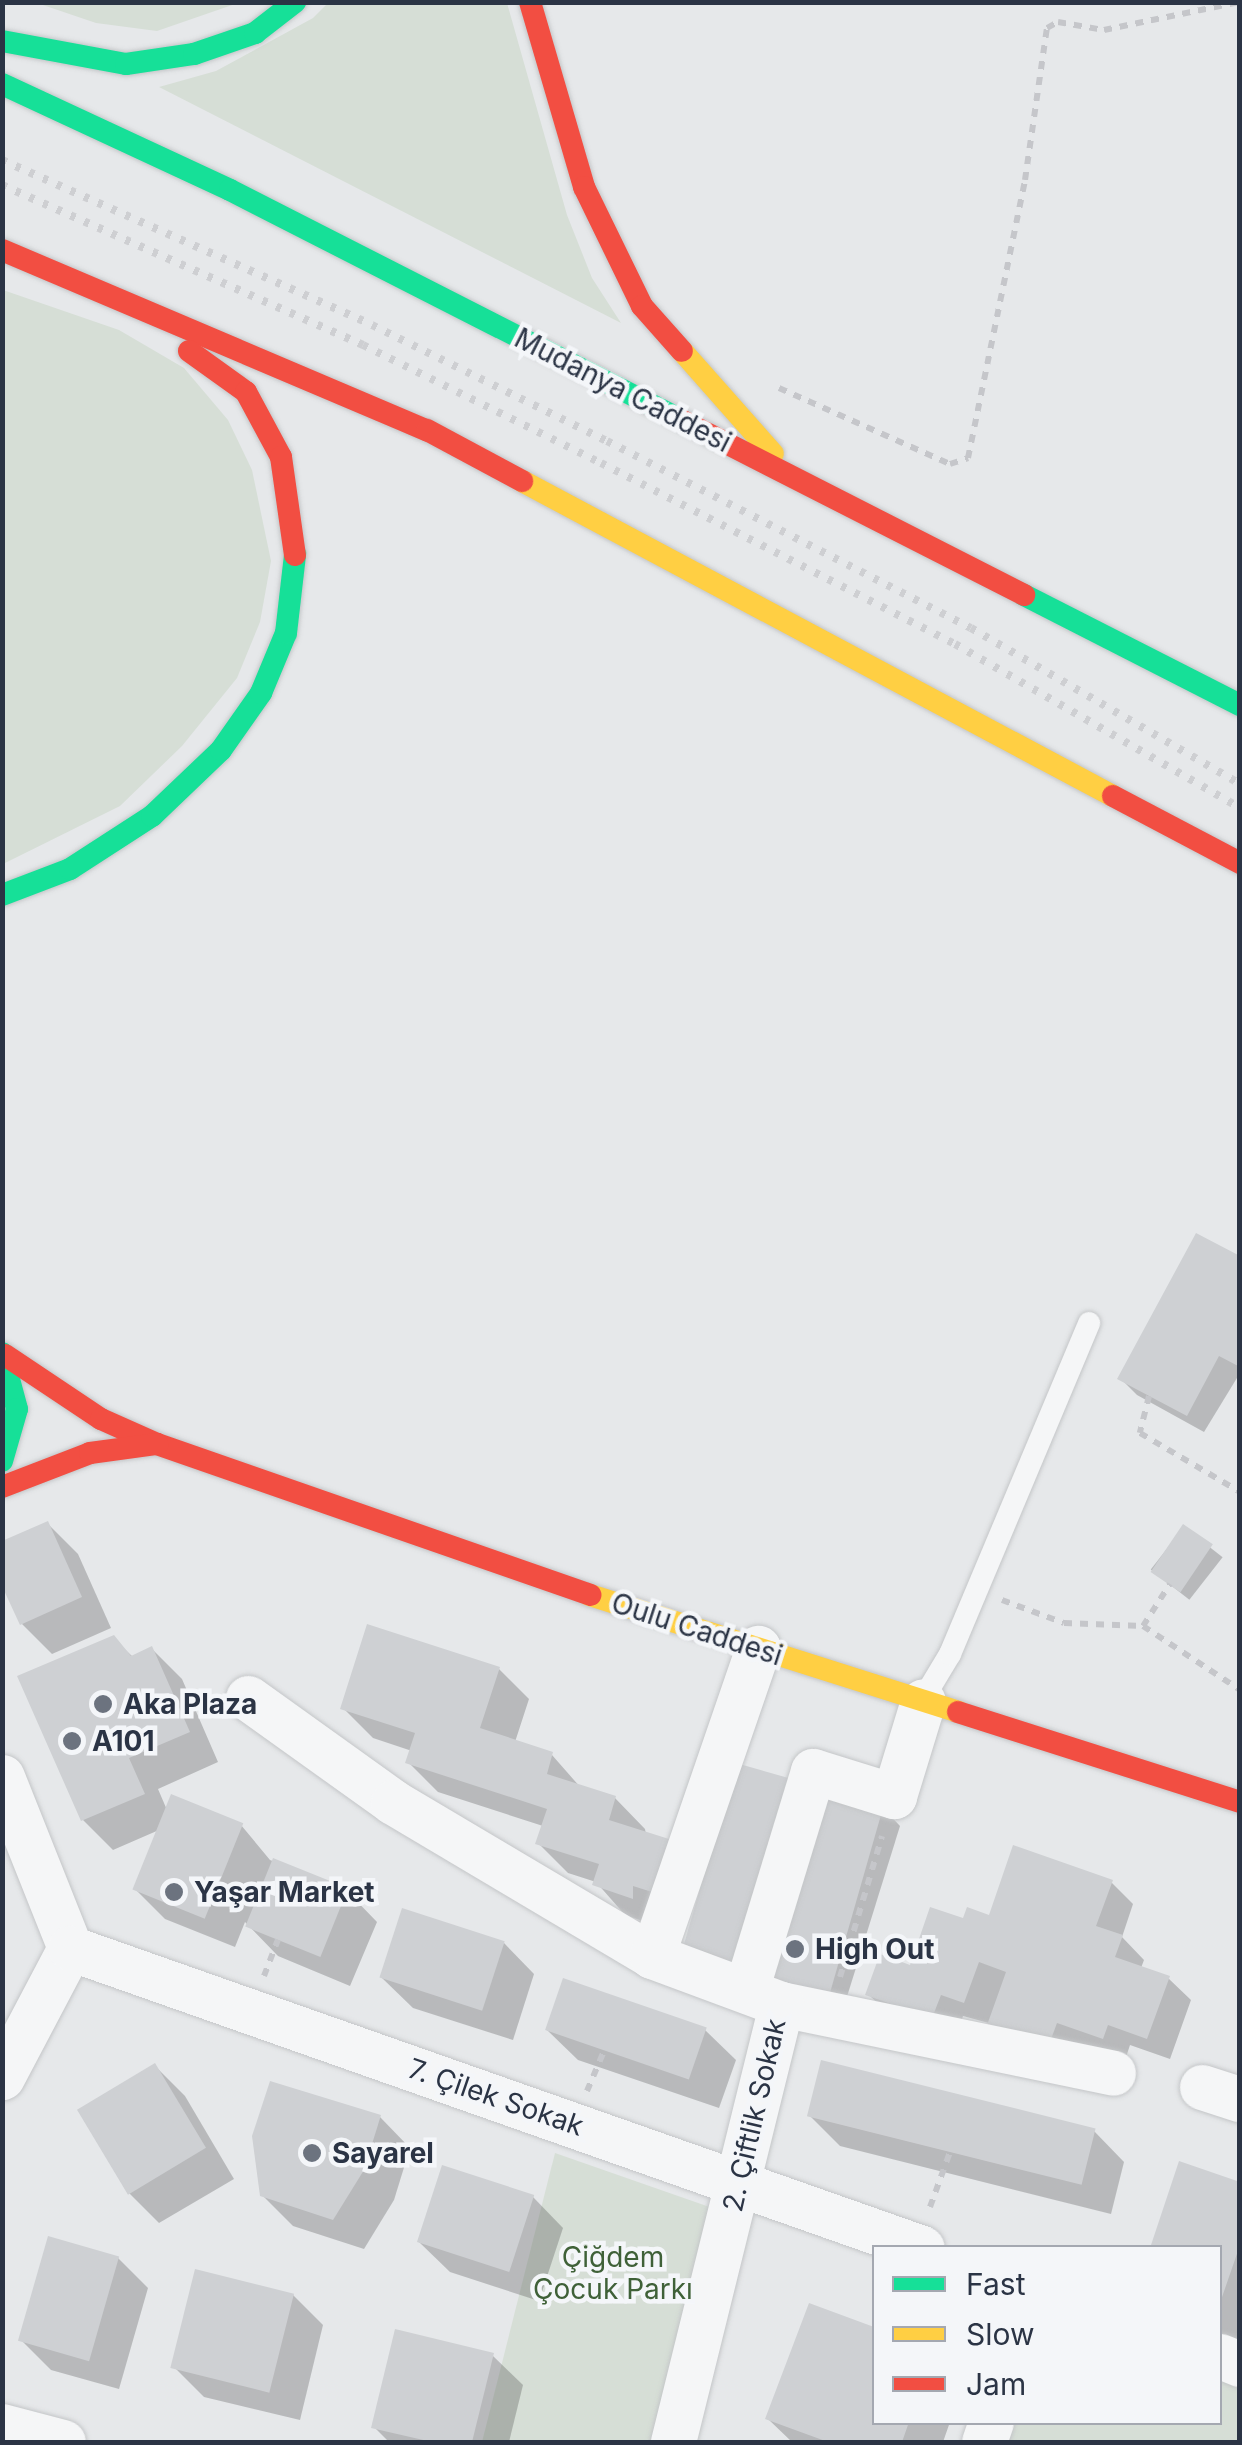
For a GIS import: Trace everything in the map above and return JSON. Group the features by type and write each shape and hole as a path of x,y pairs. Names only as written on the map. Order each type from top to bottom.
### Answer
{"main road":[{"path":"2,41 126,64 194,54 255,34 295,2"},
{"path":"530,2 584,187 642,306 791,475"},
{"name":"Mudanya Caddesi","path":"2,84 230,190 1240,705"},
{"path":"4,251 427,430 1240,863"},
{"path":"2,895 70,869 152,816 221,750 261,693 286,633 297,584 293,508 280,457 246,392 199,356 4,251"},
{"path":"2,1461 17,1409 4,1354"},
{"name":"Oulu Caddesi","path":"4,1354 101,1420 157,1444 758,1648 1240,1802"},
{"path":"2,1488 90,1453 157,1444"}],"street":[{"path":"652,1956 758,1648"},
{"name":"2. Çiftlik Sokak","path":"248,1698 393,1802 652,1956 764,1997 739,2182 672,2442"},
{"path":"923,1700 894,1796 812,1772 764,1997 1113,2074"},
{"path":"2,1777 70,1948 2,2077"},
{"name":"7. Çilek Sokak","path":"70,1948 913,2245"},
{"path":"2,2426 63,2442"}],"lane":[{"path":"923,1700 977,1592 1089,1323"}],"path":[{"path":"762,380 950,464 968,458 1025,180 1046,28 1058,22 1104,30 1240,2"},
{"path":"1150,1396 1140,1433 1240,1492"},
{"path":"1143,1626 1170,1584"},
{"path":"977,1592 1064,1623 1143,1626 1240,1690"},
{"path":"830,2014 894,1796"},
{"path":"920,2245 950,2152"}],"green space":[{"path":"37,3 238,3 157,31 96,23"},
{"path":"328,3 507,3 567,215 592,278 621,323 159,87 216,71 313,18"},
{"path":"3,290 119,330 184,368 228,420 252,470 271,561 260,622 237,678 182,746 120,806 3,864"},
{"name":"Çiğdem Çocuk Parkı","path":"555,2153 721,2211 650,2442 482,2442"},
{"path":"1222,2374 1239,2380 1239,2442 1001,2442 1007,2425 1222,2425"}],"building":[{"path":"1196,1233 1240,1256 1240,1367 1219,1356 1187,1416 1117,1379"},
{"path":"48,1521 82,1597 20,1625 2,1586 2,1541"},
{"path":"1183,1524 1213,1544 1180,1592 1151,1572"},
{"path":"367,1624 500,1667 480,1728 553,1752 547,1774 616,1796 609,1820 669,1839 652,1892 633,1886 633,1899 592,1885 599,1864 535,1844 547,1809 405,1763 415,1733 340,1709"},
{"name":"Aka Plaza","path":"114,1635 131,1656 152,1646 190,1732 129,1758 145,1794 81,1821 17,1676"},
{"path":"736,1763 794,1780 737,1976 680,1959"},
{"path":"826,1789 884,1806 828,2001 770,1984"},
{"path":"171,1794 243,1823 205,1919 132,1889"},
{"path":"1013,1845 1113,1880 1096,1926 1123,1935 1115,1957 1170,1976 1147,2039 1108,2025 1103,2039 1057,2023 1047,2050 986,2028 1006,1972 979,1962 964,2003 941,1995 932,2018 865,1995 880,1954 910,1965 930,1907 963,1918 967,1907 989,1915"},
{"path":"273,1858 348,1888 320,1957 245,1927"},
{"path":"402,1908 505,1941 482,2011 379,1977"},
{"path":"563,1978 707,2027 689,2079 545,2030"},
{"path":"821,2060 1096,2128 1082,2185 807,2116"},
{"path":"155,2063 206,2148 128,2195 77,2110"},
{"name":"Sayarel","path":"270,2081 381,2115 364,2170 333,2220 260,2196 252,2136"},
{"path":"1179,2161 1240,2182 1240,2245 1222,2297 1222,2245 1151,2245"},
{"path":"442,2165 534,2195 509,2272 417,2242"},
{"path":"48,2236 119,2256 89,2361 18,2341"},
{"path":"195,2269 294,2294 269,2393 170,2368"},
{"path":"809,2303 872,2326 872,2425 908,2425 902,2442 828,2442 765,2419"},
{"path":"395,2329 494,2353 472,2442 432,2442 371,2428"}],"railway":[{"path":"2,160 372,325 607,441 971,628 1240,784"},
{"path":"2,185 363,345 601,463 955,644 1240,808"}],"traffic: fast":[{"path":"2,41 126,64 194,54 255,33 295,2"},
{"path":"2,84 230,190 675,417"},
{"path":"2,895 70,869 152,816 221,750 261,693 286,633 295,555"},
{"path":"1024,595 1240,705"},
{"path":"2,1353 17,1409 2,1461"}],"traffic: slow":[{"path":"682,351 773,454"},
{"path":"522,481 1113,796"},
{"path":"590,1595 958,1712"}],"traffic: jam":[{"path":"530,2 584,187 642,306 682,351"},
{"path":"2,250 427,430 522,481"},
{"path":"189,351 246,392 281,457 295,555"},
{"path":"675,417 1024,595"},
{"path":"1113,796 1240,863"},
{"path":"5,1355 101,1419 157,1444 590,1595"},
{"path":"2,1487 90,1453 157,1444"},
{"path":"958,1712 1240,1802"}],"place":[{"name":"Aka Plaza","path":"103,1704"},
{"name":"A101","path":"72,1741"},
{"name":"Yaşar Market","path":"174,1892"},
{"name":"High Out","path":"795,1949"},
{"name":"Sayarel","path":"312,2153"}]}
